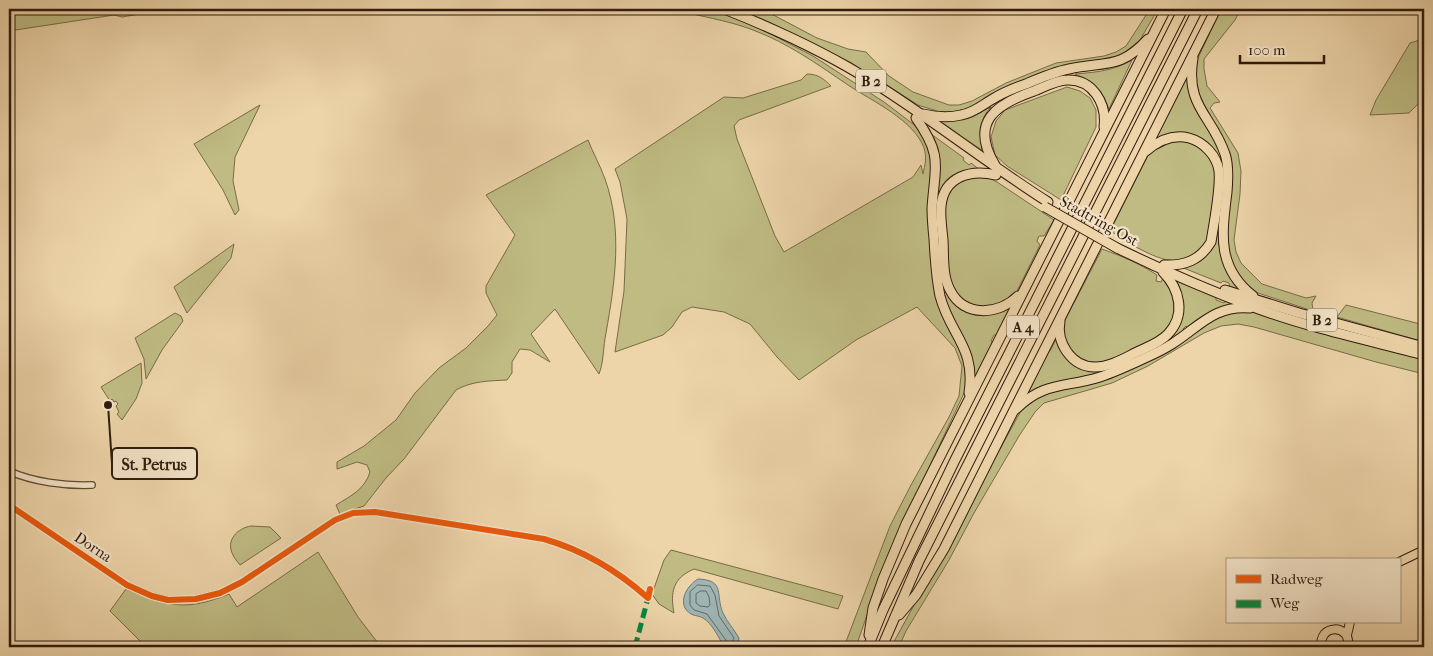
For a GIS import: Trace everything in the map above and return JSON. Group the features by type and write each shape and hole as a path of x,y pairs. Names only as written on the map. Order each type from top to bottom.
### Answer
{"highway":[{"name":"B 2","path":"724,9 794,40 918,116 997,172"},
{"path":"867,647 873,608 906,524 1166,9"},
{"name":"A 4","path":"867,647 954,462 1183,9"},
{"name":"A 4","path":"882,647 919,561 1198,9"},
{"path":"892,622 916,595 944,549 1216,9"},
{"path":"918,116 942,117 962,115 978,109 1008,91 1046,76 1070,69 1111,64 1122,60 1142,46 1155,31"},
{"path":"1194,52 1192,66 1193,92 1196,102 1225,154 1228,181 1222,234 1226,260 1237,281 1258,305"},
{"path":"1024,290 1003,308 986,312 964,305 954,296 949,288 945,274 941,217 944,193 952,183 965,174 997,172 986,146 987,126 997,108 1014,98 1066,80 1086,85 1100,99 1104,109 1103,133"},
{"path":"918,116 927,133 936,158 932,210 937,278 945,312 962,343 968,359 970,375 967,403"},
{"path":"1062,314 1060,337 1063,346 1073,359 1084,365 1094,367 1106,366 1160,340 1175,325 1179,315 1178,295 1161,267 1189,263 1206,250 1212,242 1219,171 1214,157 1203,144 1191,139 1181,137 1161,141 1142,155"},
{"name":"Stadtring Ost","path":"997,172 1046,205 1161,267 1258,305 1339,333 1424,355"},
{"path":"1011,415 1030,397 1040,391 1112,373 1172,344 1206,318 1223,310 1258,305"},
{"name":"Stadtring Ost","path":"1258,305 1424,347"}],"main road":[{"path":"1400,562 1424,550"},
{"path":"1322,647 1321,639 1324,634 1327,631 1337,629 1342,624"},
{"path":"1349,647 1347,635 1350,624"},
{"path":"1337,629 1347,635"}],"street":[{"path":"9,471 24,477 62,484 92,485"},
{"name":"Dorna","path":"9,505 128,585 152,596 168,600 196,599 220,593 242,582 335,520 353,513 375,512 544,538 567,546 603,564 632,584 648,598 650,589"}],"shaded area":[{"path":"25,9 170,9 122,17 114,15 9,31 9,11"},
{"path":"671,9 713,9 761,29 813,56 884,102 917,127 923,133 932,161 933,272 967,371 965,391 880,577 856,647 844,647 890,526 959,396 962,366 955,348 917,307 856,340 799,380 750,324 724,312 692,307 682,312 672,327 663,335 615,352 624,291 627,219 620,182 615,169 724,97 743,98 801,80 807,74 820,77 831,86 739,120 734,126 737,139 775,236 784,252 913,177 921,165 923,174 926,158 925,151 919,138 902,120 790,48 766,35 743,27"},
{"path":"738,9 762,9 817,38 848,49 866,52 889,76 913,92 949,105 959,105 972,101 1006,83 1056,63 1104,56 1116,52 1126,46 1150,9 1158,9 1140,40 1120,56 1110,60 1068,65 972,108 957,113 943,113 918,105 850,62 767,21"},
{"path":"1221,9 1241,9 1235,20 1204,59 1204,69 1207,86 1220,102 1214,103 1210,108 1238,153 1241,171 1234,240 1236,252 1241,263 1262,284 1306,298 1316,296 1312,303 1313,311 1258,293 1245,283 1235,270 1226,245 1230,169 1197,96 1195,71 1198,58"},
{"path":"1420,40 1424,44 1424,98 1409,113 1370,115 1376,100 1410,43"},
{"path":"1132,60 1109,109 1096,88 1075,74 1091,73 1118,67"},
{"path":"1188,70 1197,110 1219,147 1222,159 1223,189 1219,245 1229,270 1244,293 1230,288 1229,283 1223,281 1221,283 1181,267 1208,252 1222,180 1201,140 1153,141"},
{"path":"1067,87 1080,91 1090,98 1096,110 1096,127 1061,200 1007,166 995,155 991,137 996,121 1005,110"},
{"path":"260,105 235,157 233,181 239,210 235,215 223,190 194,144"},
{"path":"991,107 982,122 982,150 935,119 979,112"},
{"path":"931,134 964,158 963,160 969,165 971,163 980,170 974,169 939,197 945,285 981,315 999,312 1008,308 1010,310 997,335 994,335 991,341 993,343 973,382 942,292 939,274"},
{"path":"1172,139 1193,142 1209,155 1217,175 1208,243 1190,259 1179,261 1170,261 1153,255 1121,239 1121,237 1110,231 1148,155 1152,150"},
{"path":"588,140 611,198 616,236 612,294 599,374 555,309 531,334 550,362 530,350 520,349 512,362 512,373 507,380 474,383 456,390 404,459 364,506 340,514 336,505 361,488 370,472 367,465 357,462 337,469 337,462 364,446 396,420 415,393 439,368 466,348 497,315 486,293 486,286 515,235 486,195"},
{"path":"971,176 987,177 997,182 1054,220 1044,236 1039,236 1037,241 1040,245 1016,293 1008,300 985,308 968,304 956,294 949,276 944,209 946,197 953,187"},
{"path":"234,244 231,258 187,313 174,287"},
{"path":"1102,249 1130,260 1157,275 1156,281 1161,282 1163,278 1171,293 1174,308 1171,323 1156,338 1111,360 1092,364 1078,359 1073,354 1066,341 1064,327 1065,320"},
{"path":"1174,279 1216,296 1216,300 1224,303 1226,300 1237,305 1217,309 1199,318 1186,326 1183,329 1184,331 1174,339 1108,372 1027,396 1025,393 1047,349 1050,351 1057,333 1085,369 1163,342 1179,324"},
{"path":"1346,305 1424,325 1424,342 1337,317"},
{"path":"1240,310 1257,312 1424,358 1424,374 1238,324 1221,326 1204,333 1148,366 1112,383 1044,403 1035,412 1019,436 949,560 906,631 899,647 891,647 1022,409 1040,395 1102,381 1215,315"},
{"path":"175,313 181,316 183,321 162,350 146,379 144,359 135,338"},
{"path":"141,363 142,383 136,399 122,420 117,414 119,412 116,406 118,404 112,399 110,401 101,387"},
{"path":"251,526 270,527 281,538 240,565 231,550 232,540 237,532"},
{"path":"671,550 843,596 838,609 694,569 677,581 672,599 674,613 659,604 652,594 664,560"},
{"path":"318,552 358,617 381,647 146,647 110,611 126,589 165,603 177,605 200,603 229,594 237,607"}],"water":[{"path":"698,579 713,582 716,585 723,613 739,638 738,644 732,647 724,647 709,623 702,617 691,614 684,606 684,596 690,586"}],"marked path":[{"path":"635,647 648,598"}],"cycle path":[{"path":"9,505 127,585 152,596 168,600 196,599 220,593 242,582 335,520 353,513 375,512 544,539 586,555 612,570 648,598 650,589"}],"place":[{"name":"St. Petrus","path":"108,405"}]}
